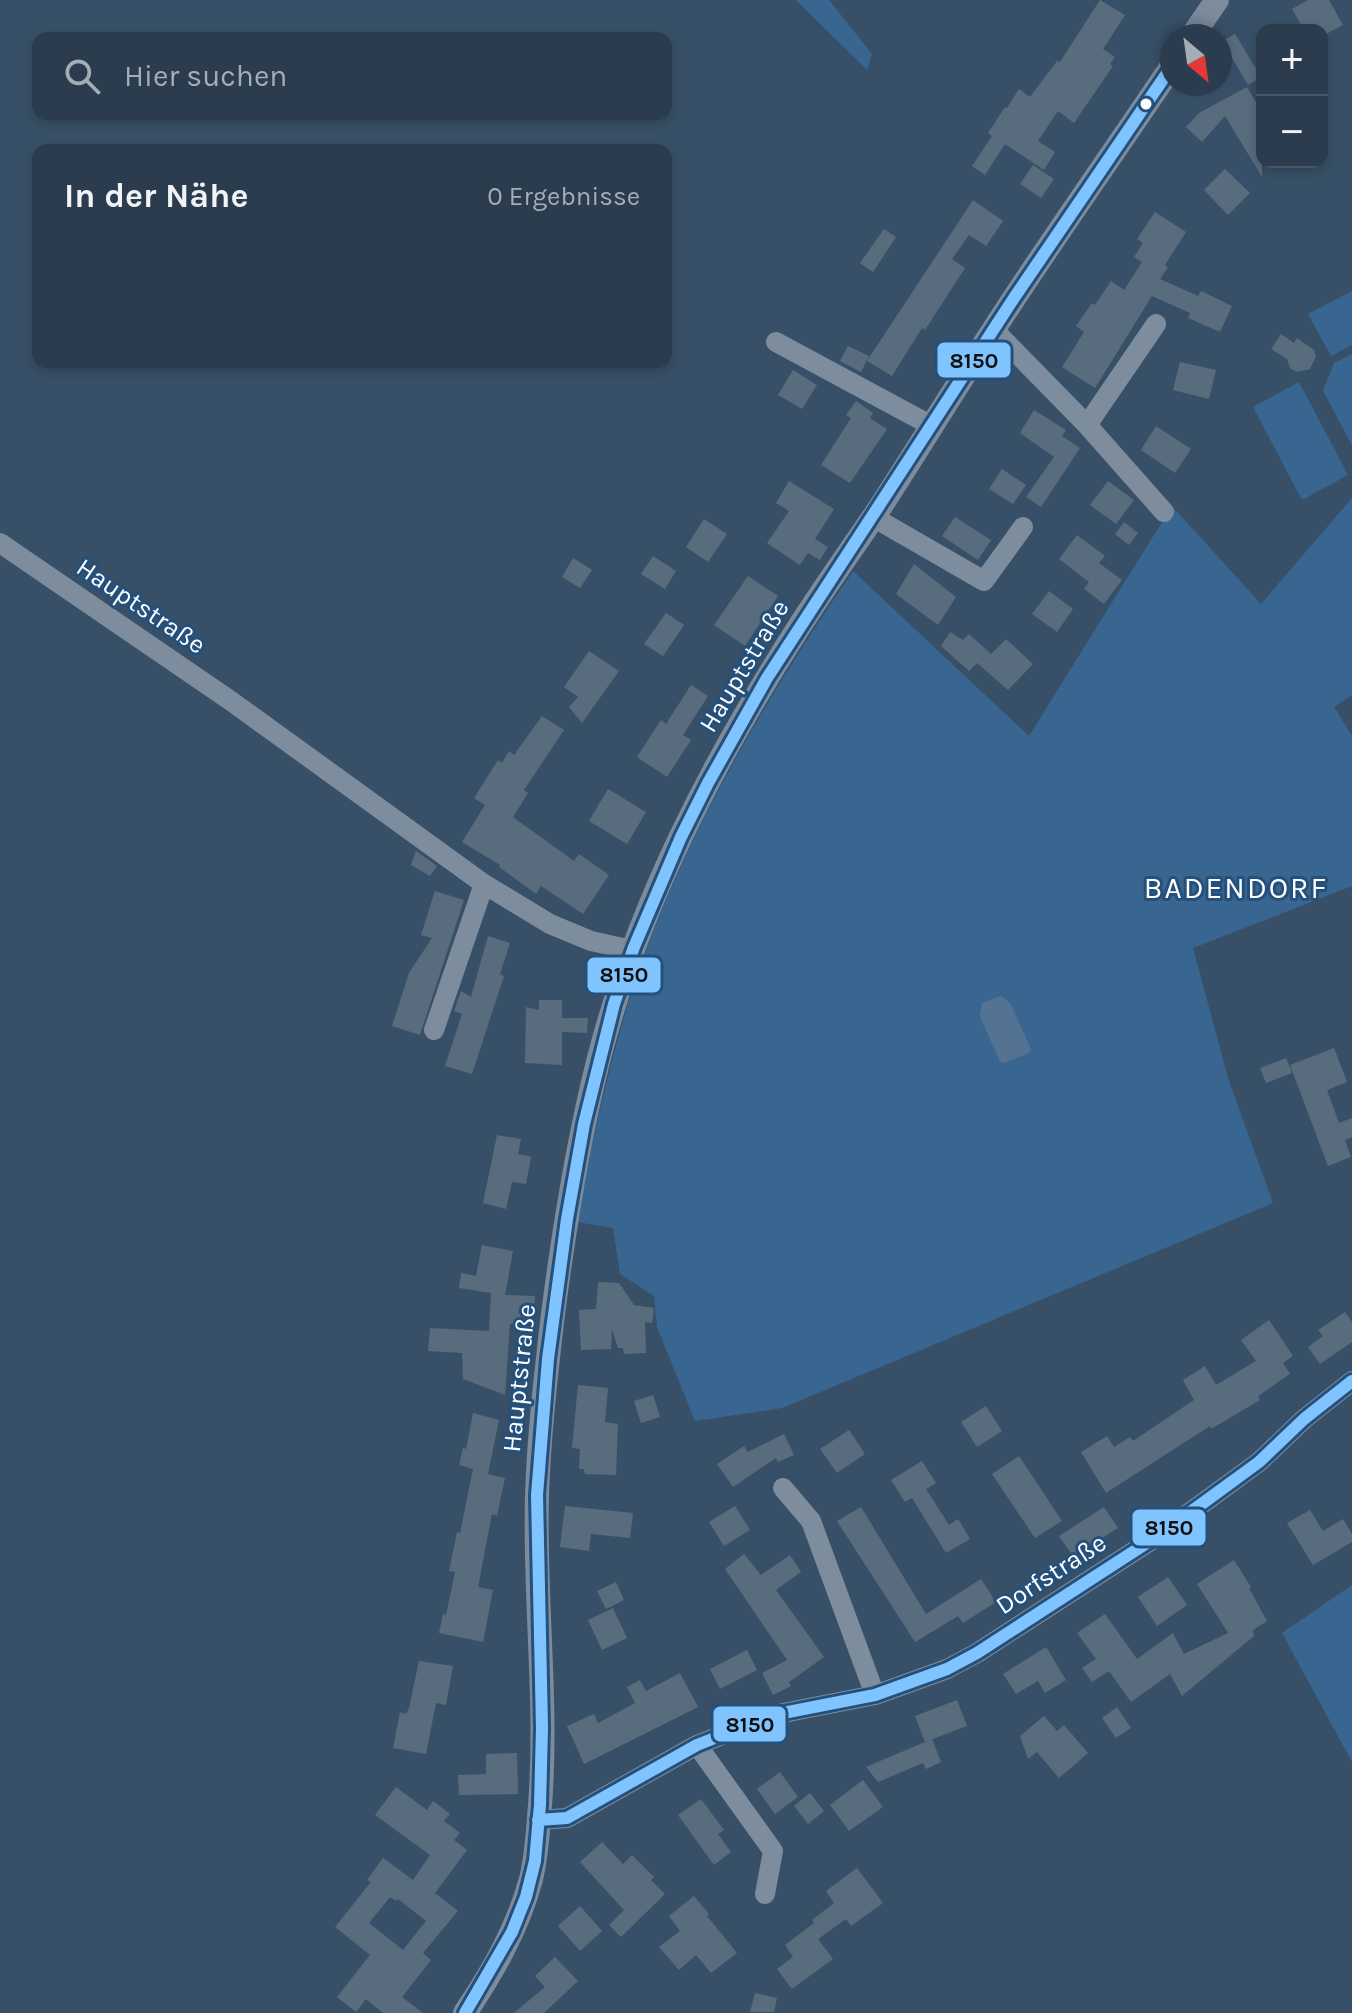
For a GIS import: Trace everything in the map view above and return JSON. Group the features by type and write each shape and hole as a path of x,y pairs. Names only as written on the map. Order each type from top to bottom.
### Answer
{"main road":[{"path":"1200,24 1217,0"},
{"name":"Hauptstraße","path":"465,2013 500,1958 531,1880 542,1773 543,1691 536,1580 541,1417 563,1238 582,1130 599,1056 632,950 668,866 733,736 796,631 993,329 1160,84"}],"street":[{"path":"1087,425 1156,324"},
{"path":"993,329 1087,425 1164,512"},
{"path":"776,342 932,426"},
{"path":"873,517 984,581 1023,527"},
{"name":"Hauptstraße","path":"0,543 231,701 484,884 550,924 591,941 632,950"},
{"path":"434,1030 484,884"},
{"name":"Dorfstraße","path":"538,1820 559,1820 576,1814 697,1745 773,1715 875,1695 947,1669 977,1653 1091,1580 1259,1462 1304,1419 1352,1381"},
{"path":"783,1488 811,1521 875,1695"},
{"path":"697,1745 773,1851 765,1894"}],"shaded area":[{"path":"796,0 829,0 872,54 867,70"},
{"path":"1352,291 1352,345 1331,356 1308,314"},
{"path":"1352,354 1352,445 1323,391 1334,363"},
{"path":"1299,382 1348,475 1302,500 1253,407"},
{"path":"1352,498 1352,695 1334,707 1352,736 1352,886 1193,948 1228,1078 1273,1203 782,1408 695,1421 657,1327 654,1296 620,1274 613,1228 577,1222 614,1054 633,988 664,905 736,757 853,571 1029,736 1172,506 1261,604"},
{"path":"1001,996 1010,1003 1031,1049 1029,1053 1004,1063 1000,1062 980,1016 982,1003"},
{"path":"1352,1585 1352,1762 1282,1633"}],"building":[{"path":"1100,0 1125,15 1103,49 1115,57 1110,64 1113,66 1074,123 1058,111 1038,141 1055,152 1044,170 1005,144 985,175 972,166 992,136 988,133 1005,107 1019,89 1030,97 1057,61 1060,62"},
{"path":"1308,0 1329,0 1343,25 1328,33 1328,24 1301,24 1292,9"},
{"path":"1235,34 1256,69 1256,80 1248,85 1232,58 1232,36"},
{"path":"1247,87 1256,103 1256,167 1225,116 1202,142 1186,127 1199,113"},
{"path":"1033,165 1054,179 1041,198 1020,184"},
{"path":"1225,169 1250,193 1228,215 1204,190"},
{"path":"973,200 1003,221 986,246 969,235 952,259 965,268 892,376 867,361"},
{"path":"1155,212 1186,232 1165,265 1168,267 1160,279 1198,296 1201,291 1232,306 1220,332 1188,318 1190,313 1152,296 1095,388 1062,367 1084,332 1076,326 1092,303 1095,305 1111,281 1124,290 1142,262 1134,257 1143,243 1137,239"},
{"path":"884,229 896,237 873,272 860,263"},
{"path":"1281,334 1294,343 1297,338 1314,350 1316,356 1310,369 1297,372 1290,368 1287,359 1271,349"},
{"path":"848,346 869,356 861,372 840,361"},
{"path":"1180,362 1216,370 1209,399 1173,390"},
{"path":"793,370 817,385 802,409 778,395"},
{"path":"856,401 873,413 870,418 887,429 850,483 821,465 851,418 846,415"},
{"path":"1034,410 1066,430 1062,436 1080,448 1041,507 1026,497 1054,457 1020,433"},
{"path":"1156,426 1191,449 1175,473 1141,450"},
{"path":"1002,469 1026,485 1013,504 989,489"},
{"path":"789,481 834,509 815,539 828,547 820,560 808,553 800,565 767,543 789,511 776,503"},
{"path":"1108,481 1134,500 1116,524 1090,505"},
{"path":"955,517 991,540 978,560 942,536"},
{"path":"704,519 727,534 708,562 686,547"},
{"path":"1124,522 1138,533 1129,545 1115,534"},
{"path":"1077,535 1105,556 1099,563 1122,580 1104,604 1084,589 1089,582 1059,559"},
{"path":"653,556 676,571 665,589 641,574"},
{"path":"573,558 592,570 580,588 562,577"},
{"path":"914,564 956,597 938,625 896,594"},
{"path":"748,576 778,596 745,646 714,625"},
{"path":"1049,591 1073,609 1057,632 1032,614"},
{"path":"666,613 684,625 663,656 644,644"},
{"path":"950,632 963,640 969,634 991,654 1006,639 1033,664 1008,690 977,663 969,671 941,646"},
{"path":"589,651 619,671 582,723 569,707 578,697 564,687"},
{"path":"691,685 708,696 683,735 691,740 667,777 637,757 661,720 666,724"},
{"path":"542,716 564,730 524,790 528,793 513,817 574,861 579,854 609,875 583,914 541,886 536,894 500,865 462,842 485,805 474,798 498,760 502,763 509,751 514,755"},
{"path":"608,789 646,812 627,844 589,821"},
{"path":"416,851 437,866 430,876 411,865"},
{"path":"435,891 464,900 420,1035 392,1026 409,973 432,938 421,935"},
{"path":"488,936 510,943 500,974 504,976 472,1074 445,1066 462,1014 454,1011 461,991 471,997"},
{"path":"539,1000 562,1000 562,1018 588,1018 587,1033 562,1032 562,1065 525,1063 526,1007 539,1010"},
{"path":"1334,1048 1347,1082 1327,1090 1339,1123 1352,1118 1352,1137 1345,1140 1351,1157 1328,1166 1290,1065"},
{"path":"1286,1058 1292,1073 1266,1083 1260,1068"},
{"path":"497,1135 521,1139 518,1154 531,1157 526,1184 512,1182 506,1209 483,1203"},
{"path":"482,1245 513,1251 505,1295 535,1296 533,1325 510,1324 505,1395 463,1379 462,1353 428,1351 430,1328 489,1331 491,1293 459,1288 461,1273 476,1276"},
{"path":"598,1282 619,1283 634,1305 654,1308 652,1323 645,1322 646,1353 624,1354 623,1348 618,1348 612,1329 611,1349 581,1350 579,1310 596,1309"},
{"path":"1345,1312 1352,1322 1352,1342 1320,1364 1308,1347 1323,1336 1318,1330"},
{"path":"1269,1320 1293,1356 1283,1363 1290,1374 1258,1396 1260,1400 1211,1429 1210,1426 1106,1493 1081,1452 1107,1436 1114,1447 1130,1437 1133,1441 1194,1400 1183,1380 1205,1366 1216,1385 1256,1361 1241,1340"},
{"path":"578,1385 608,1388 605,1422 618,1424 616,1475 585,1474 584,1469 579,1469 580,1449 572,1448"},
{"path":"653,1395 660,1417 641,1423 634,1401"},
{"path":"986,1406 1002,1431 977,1447 961,1422"},
{"path":"473,1413 499,1420 488,1474 505,1478 497,1516 492,1514 478,1587 493,1590 483,1642 439,1633 455,1572 449,1571 473,1469 459,1465 463,1448 466,1449"},
{"path":"849,1430 865,1454 837,1473 820,1449"},
{"path":"784,1434 794,1455 778,1462 776,1458 733,1487 717,1464 744,1446 748,1452"},
{"path":"1019,1456 1062,1521 1035,1538 992,1474"},
{"path":"922,1461 936,1483 926,1489 949,1525 958,1519 970,1539 946,1553 912,1498 905,1502 891,1480"},
{"path":"565,1506 633,1513 630,1538 591,1534 589,1551 560,1547"},
{"path":"735,1506 750,1530 724,1546 709,1522"},
{"path":"861,1507 926,1614 981,1579 996,1602 963,1623 958,1616 915,1642 837,1521"},
{"path":"1104,1507 1118,1528 1073,1556 1059,1536"},
{"path":"1310,1510 1323,1531 1343,1519 1352,1534 1352,1542 1313,1565 1287,1523"},
{"path":"744,1554 761,1575 790,1555 801,1572 776,1590 824,1657 789,1682 791,1686 773,1695 762,1673 787,1660 725,1569"},
{"path":"1234,1560 1267,1621 1253,1630 1254,1636 1182,1696 1170,1674 1131,1702 1109,1671 1092,1682 1082,1668 1096,1659 1077,1633 1105,1614 1137,1659 1173,1633 1184,1654 1228,1633 1197,1584"},
{"path":"1168,1577 1187,1605 1157,1626 1138,1597"},
{"path":"616,1582 624,1600 606,1609 597,1591"},
{"path":"613,1608 627,1638 602,1650 588,1620"},
{"path":"1046,1647 1066,1680 1045,1693 1038,1681 1016,1694 1003,1674"},
{"path":"747,1650 757,1670 720,1689 710,1669"},
{"path":"419,1661 453,1666 446,1705 436,1703 426,1754 393,1748 400,1712 406,1714 409,1708"},
{"path":"680,1673 698,1707 584,1764 567,1726 594,1714 598,1723 635,1703 627,1687 640,1680 646,1691"},
{"path":"957,1700 967,1726 925,1742 915,1716"},
{"path":"1117,1707 1131,1728 1116,1738 1102,1718"},
{"path":"1044,1716 1057,1731 1064,1725 1088,1753 1059,1778 1037,1752 1028,1759 1020,1736"},
{"path":"932,1739 941,1762 926,1769 923,1763 878,1782 866,1767"},
{"path":"517,1753 518,1794 459,1795 458,1775 486,1774 486,1754"},
{"path":"780,1772 798,1797 775,1814 757,1789"},
{"path":"863,1780 883,1807 849,1831 830,1805"},
{"path":"396,1787 427,1810 433,1801 450,1814 444,1821 460,1833 454,1840 467,1850 435,1893 458,1911 423,1953 431,1960 402,1997 423,2013 383,2013 366,1999 356,2012 337,1997 370,1955 335,1927 371,1882 367,1880 383,1858 413,1880 430,1855 375,1815","holes":["390,1897 396,1901 398,1899 426,1921 403,1950 369,1923"]},
{"path":"810,1793 824,1811 808,1824 794,1806"},
{"path":"701,1799 724,1830 718,1834 731,1852 714,1865 678,1815"},
{"path":"602,1842 623,1864 632,1855 654,1877 651,1880 665,1894 621,1937 609,1925 624,1910 580,1862"},
{"path":"857,1868 883,1903 851,1926 846,1919 818,1939 833,1959 792,1989 777,1969 793,1957 785,1945 834,1903 826,1891"},
{"path":"694,1896 737,1953 711,1973 696,1955 679,1970 659,1947 680,1931 669,1916"},
{"path":"580,1906 602,1931 580,1951 558,1926"},
{"path":"555,1957 578,1981 544,2013 514,2013 545,1987 535,1976"},
{"path":"755,1993 777,1998 774,2012 750,2012"}],"transit line":[{"name":"8150","path":"465,2013 512,1932 526,1897 535,1861 542,1728 537,1495 548,1359 567,1219 584,1124 614,1004 634,947 681,837 767,678 1014,298 1160,84"},
{"name":"8150","path":"538,1820 567,1818 697,1745 773,1715 875,1695 947,1669 977,1653 1203,1503 1259,1462 1304,1419 1352,1381"}],"district":[{"name":"BADENDORF","path":"1236,888"}]}
